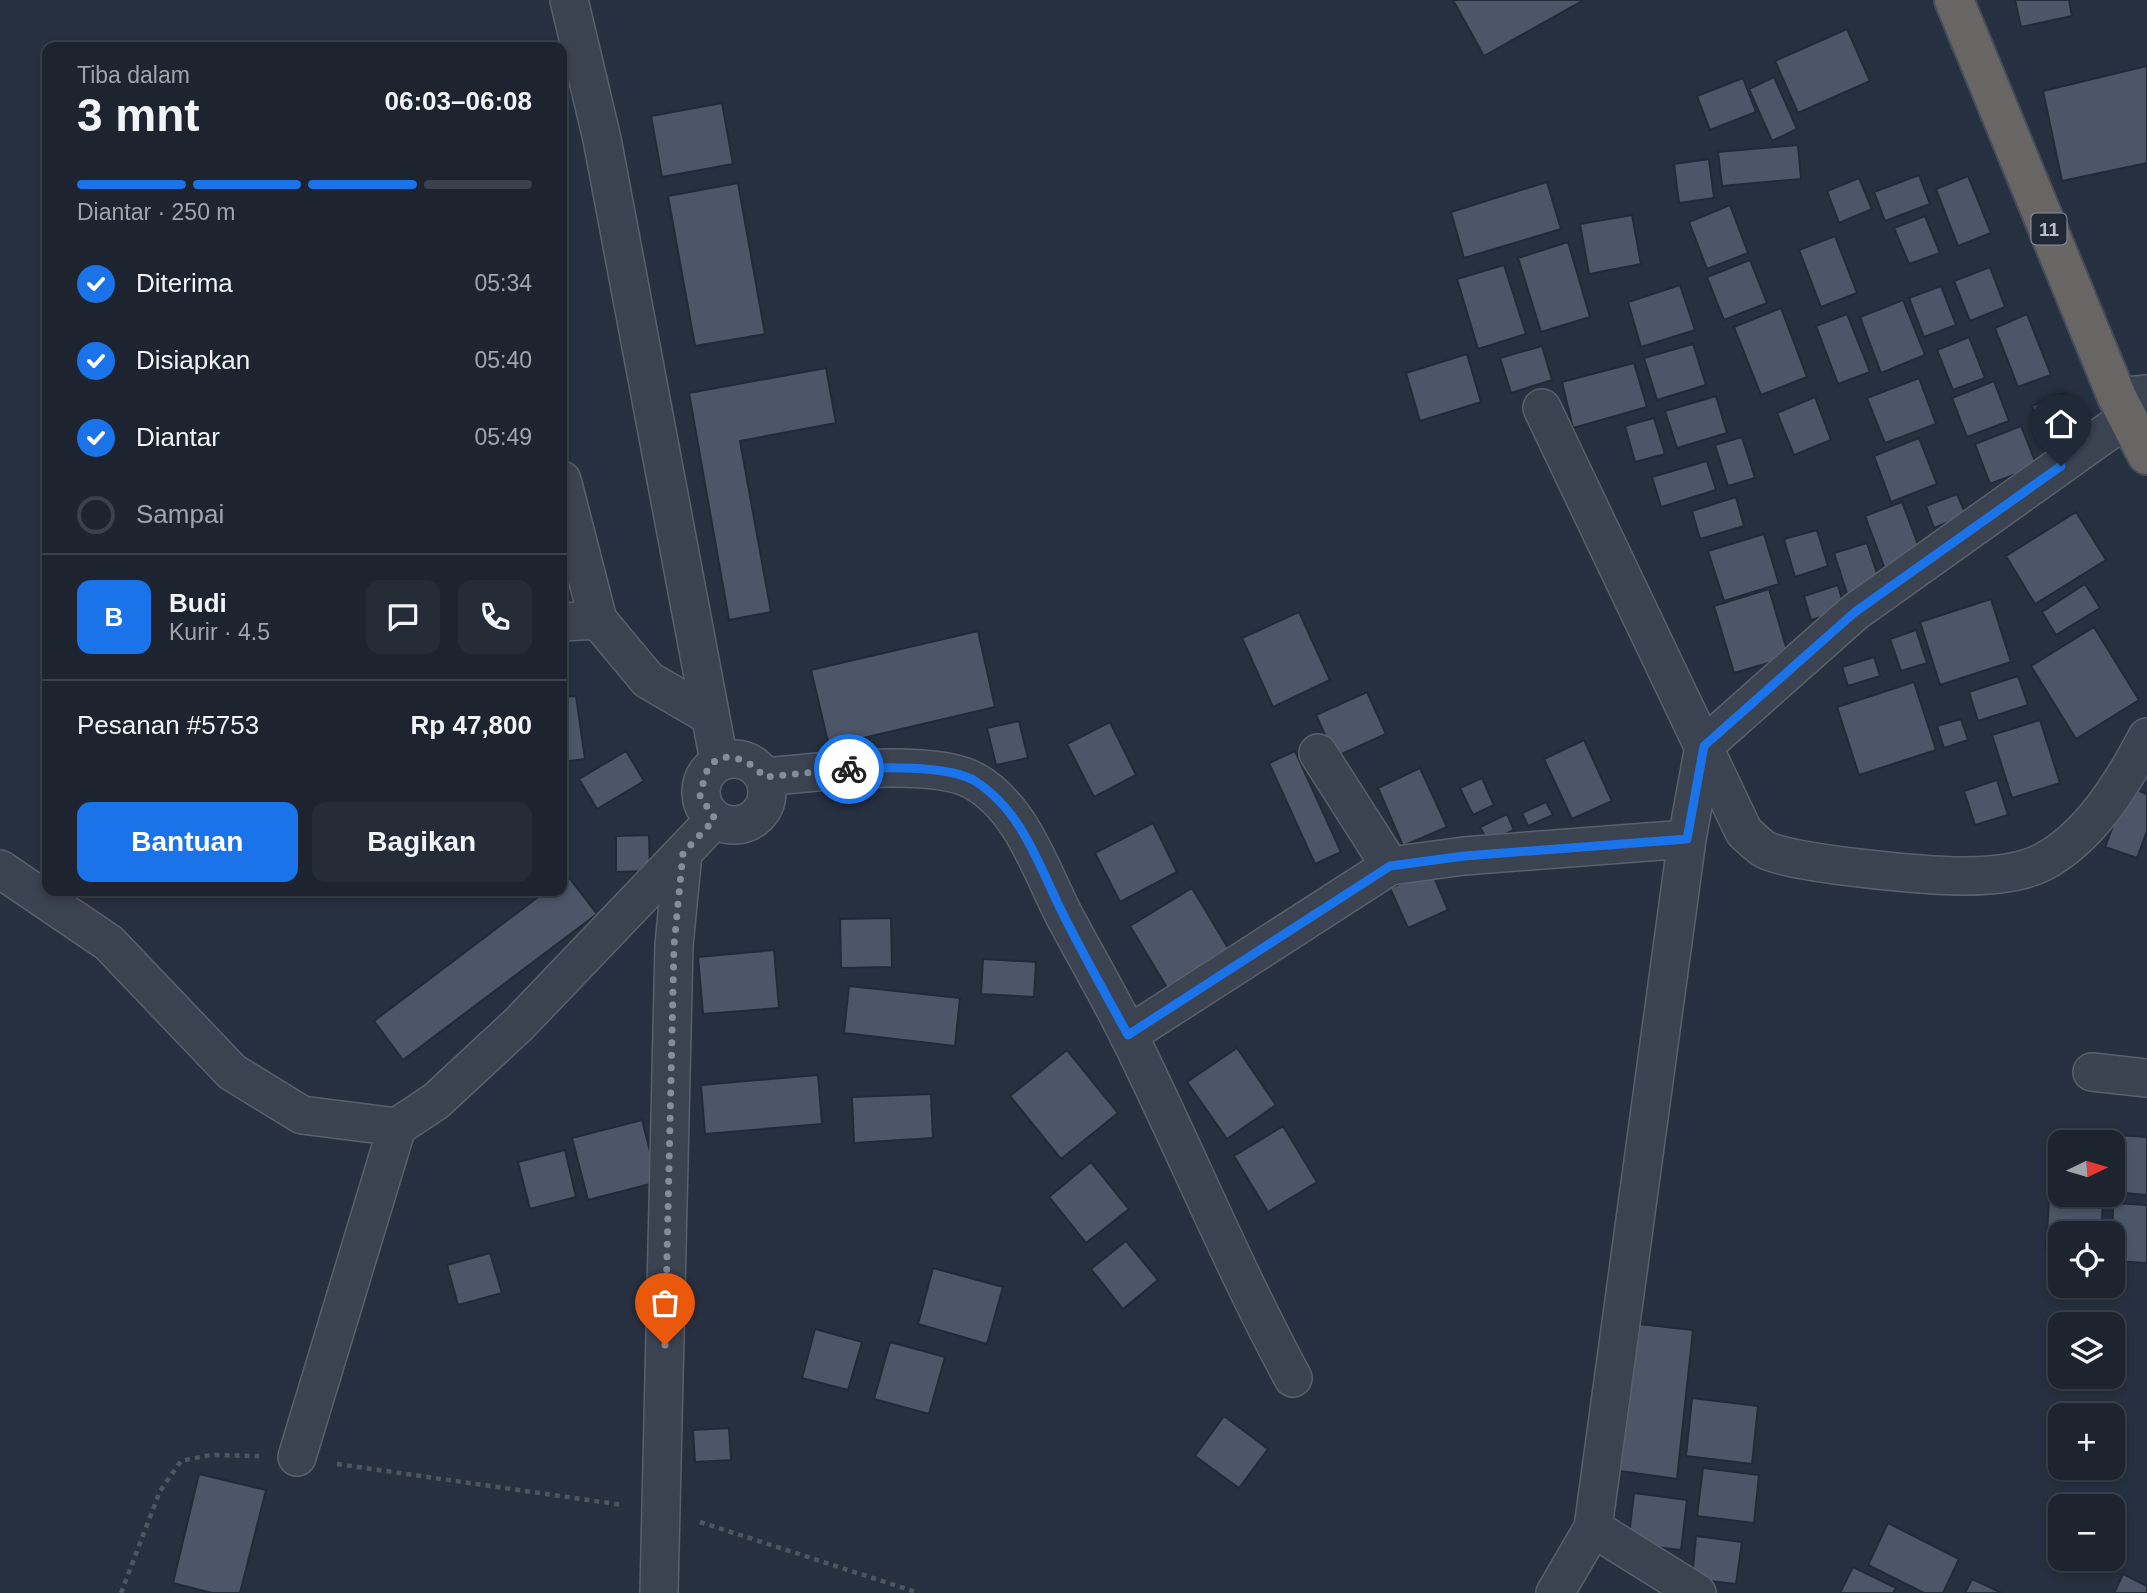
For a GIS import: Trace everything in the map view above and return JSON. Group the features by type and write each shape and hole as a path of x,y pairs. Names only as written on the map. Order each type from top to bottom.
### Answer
{"highway":[{"name":"11","path":"1954,0 2130,403 2147,455"}],"street":[{"path":"569,0 602,139 719,761"},
{"path":"1555,1593 1593,1528 1687,839 1704,746 1855,612 2130,403"},
{"path":"1542,408 1744,832 1765,850 1797,860 1963,876 1999,874 2040,863 2069,846 2129,772 2147,737"},
{"path":"567,499 598,620 648,680 710,716"},
{"path":"567,622 598,620"},
{"path":"1318,753 1390,866"},
{"path":"745,759 757,766 764,777 768,790 759,815 748,823 735,826 722,824 715,819 700,796 708,769 719,761 745,759"},
{"path":"764,777 868,768 946,772 974,781 1001,805 1033,846 1059,906 1128,1035 1265,1326 1293,1378"},
{"path":"298,1457 397,1127 436,1101 519,1024 715,819"},
{"path":"1128,1035 1390,866 1464,856 1687,839"},
{"path":"659,1593 674,945 683,853"},
{"path":"0,869 109,943 232,1072 302,1115 397,1127"},
{"path":"2092,1072 2147,1079"},
{"path":"1593,1528 1697,1593"}],"path":[{"path":"121,1593 160,1492 181,1461 210,1455 298,1457 661,1510 919,1593"}],"building":[{"path":"1453,0 1584,0 1484,56"},
{"path":"2015,0 2069,0 2072,16 2021,27"},
{"path":"1847,29 1870,81 1798,113 1775,61"},
{"path":"2147,66 2147,163 2062,181 2043,91"},
{"path":"1774,77 1797,129 1772,141 1749,89"},
{"path":"1743,78 1756,112 1710,130 1697,96"},
{"path":"722,103 733,164 662,177 651,116"},
{"path":"1798,145 1801,179 1722,186 1718,152"},
{"path":"1709,159 1714,198 1679,203 1674,164"},
{"path":"1919,175 1930,204 1885,221 1874,192"},
{"path":"1968,176 1991,233 1958,246 1936,189"},
{"path":"1859,178 1872,209 1839,223 1827,191"},
{"path":"1547,182 1561,229 1464,258 1451,212"},
{"path":"738,183 765,334 695,346 668,196"},
{"path":"1730,205 1748,253 1707,269 1689,222"},
{"path":"1632,215 1641,264 1589,274 1580,224"},
{"path":"1925,216 1940,253 1909,264 1894,228"},
{"path":"1835,236 1857,293 1821,307 1799,250"},
{"path":"1568,242 1590,317 1541,332 1518,258"},
{"path":"1750,260 1767,303 1724,320 1707,277"},
{"path":"1504,265 1526,334 1478,349 1457,279"},
{"path":"1990,267 2005,307 1970,321 1954,281"},
{"path":"1680,285 1695,330 1641,347 1628,302"},
{"path":"1941,286 1956,325 1924,337 1909,298"},
{"path":"1903,300 1925,355 1881,373 1860,317"},
{"path":"1781,308 1807,377 1761,395 1734,327"},
{"path":"1847,314 1870,372 1838,384 1816,326"},
{"path":"2027,314 2051,375 2018,387 1995,328"},
{"path":"1969,337 1985,378 1953,390 1937,350"},
{"path":"1693,344 1706,385 1657,400 1644,358"},
{"path":"1542,346 1552,380 1511,393 1500,358"},
{"path":"1467,354 1481,402 1420,421 1406,373"},
{"path":"1634,363 1647,407 1573,428 1562,382"},
{"path":"826,368 836,423 740,441 771,612 729,620 689,393"},
{"path":"1919,378 1936,424 1885,443 1867,398"},
{"path":"1994,381 2009,421 1967,437 1952,398"},
{"path":"2065,393 2082,436 2048,450 2032,406"},
{"path":"1716,396 1727,433 1677,448 1665,411"},
{"path":"1815,397 1831,440 1794,455 1777,413"},
{"path":"1654,418 1665,454 1635,462 1625,426"},
{"path":"2021,426 2037,466 1990,484 1975,444"},
{"path":"1742,437 1755,478 1728,486 1715,445"},
{"path":"1919,438 1937,484 1891,502 1874,456"},
{"path":"1707,461 1716,490 1661,507 1652,477"},
{"path":"1957,494 1966,515 1934,528 1926,506"},
{"path":"1736,497 1744,526 1700,539 1692,511"},
{"path":"1902,502 1922,555 1885,569 1865,516"},
{"path":"2076,512 2106,560 2035,604 2006,556"},
{"path":"1817,530 1828,566 1795,577 1784,539"},
{"path":"1764,534 1779,584 1724,601 1708,551"},
{"path":"1867,543 1883,592 1850,603 1834,553"},
{"path":"2085,584 2100,608 2056,635 2042,612"},
{"path":"1838,585 1845,610 1811,620 1804,596"},
{"path":"1769,589 1789,657 1734,673 1714,606"},
{"path":"1991,599 2011,662 1940,685 1920,622"},
{"path":"1299,612 1330,680 1273,707 1242,638"},
{"path":"2094,627 2139,700 2076,739 2031,666"},
{"path":"1916,630 1927,663 1901,671 1890,639"},
{"path":"978,631 995,707 829,746 811,670"},
{"path":"1874,657 1880,676 1848,686 1842,667"},
{"path":"2018,676 2028,705 1978,721 1969,692"},
{"path":"1914,682 1936,750 1859,775 1837,707"},
{"path":"1367,692 1386,734 1335,757 1316,715"},
{"path":"576,696 585,759 567,761 567,697"},
{"path":"1961,719 1968,740 1944,748 1937,726"},
{"path":"2040,720 2060,783 2012,798 1992,735"},
{"path":"1019,721 1028,758 996,765 987,728"},
{"path":"1110,722 1136,775 1094,797 1067,744"},
{"path":"1584,740 1612,801 1572,819 1544,759"},
{"path":"626,751 644,781 597,809 579,779"},
{"path":"1295,751 1341,852 1315,864 1269,763"},
{"path":"1420,768 1447,827 1403,846 1378,788"},
{"path":"1482,778 1494,805 1473,815 1460,788"},
{"path":"1997,780 2008,815 1975,825 1964,791"},
{"path":"2128,787 2147,794 2147,831 2137,858 2105,847"},
{"path":"1546,802 1553,815 1528,826 1522,813"},
{"path":"1507,814 1514,830 1488,842 1480,827"},
{"path":"1153,823 1177,872 1120,902 1095,853"},
{"path":"649,835 650,871 616,872 616,836"},
{"path":"1431,870 1448,910 1408,928 1390,888"},
{"path":"567,875 597,914 403,1060 374,1021 539,896 567,896"},
{"path":"1192,888 1234,958 1172,996 1130,926"},
{"path":"891,918 892,967 841,968 840,919"},
{"path":"774,950 779,1008 703,1014 698,957"},
{"path":"983,959 1036,962 1034,997 981,994"},
{"path":"849,986 960,998 955,1046 844,1033"},
{"path":"1237,1048 1276,1105 1227,1139 1187,1082"},
{"path":"1067,1050 1118,1113 1061,1159 1010,1096"},
{"path":"818,1075 822,1124 705,1134 701,1085"},
{"path":"931,1094 933,1138 854,1143 852,1097"},
{"path":"642,1120 658,1182 588,1200 572,1138"},
{"path":"1283,1126 1317,1182 1268,1212 1234,1156"},
{"path":"2125,1136 2147,1137 2147,1195 2125,1193"},
{"path":"565,1150 576,1197 530,1209 518,1162"},
{"path":"1091,1162 1129,1209 1086,1243 1049,1197"},
{"path":"2125,1204 2147,1205 2147,1263 2125,1262 2125,1221 2113,1221 2113,1208 2124,1208"},
{"path":"2049,1208 2103,1208 2102,1221 2048,1221 2046,1250"},
{"path":"1126,1241 1158,1280 1123,1309 1091,1269"},
{"path":"490,1253 502,1293 458,1305 447,1265"},
{"path":"933,1268 1003,1287 987,1344 918,1324"},
{"path":"1630,1323 1693,1330 1677,1479 1613,1470"},
{"path":"815,1329 862,1342 848,1390 802,1378"},
{"path":"890,1342 945,1357 929,1414 874,1399"},
{"path":"1692,1398 1758,1406 1752,1464 1686,1456"},
{"path":"1224,1416 1268,1449 1239,1488 1195,1456"},
{"path":"729,1428 731,1460 695,1462 693,1430"},
{"path":"1703,1468 1759,1475 1754,1523 1697,1516"},
{"path":"199,1474 266,1490 240,1593 212,1593 173,1583"},
{"path":"1634,1493 1687,1500 1681,1550 1628,1544"},
{"path":"1888,1523 1959,1559 1943,1593 1924,1593 1868,1565"},
{"path":"1696,1536 1742,1542 1736,1584 1692,1579"},
{"path":"1853,1567 1896,1588 1893,1593 1840,1593"},
{"path":"2123,1574 2147,1586 2147,1593 2114,1593"},
{"path":"1972,1579 2002,1593 1965,1593"}],"way so far":[{"path":"665,1345 674,945 683,853 715,819 708,813 700,796 708,769 719,761 732,758 745,759 757,766 764,777 849,769"}],"route":[{"path":"849,769 946,772 974,781 1001,805 1033,846 1059,906 1128,1035 1390,866 1464,856 1687,839 1704,746 1855,612 2061,466"}]}
